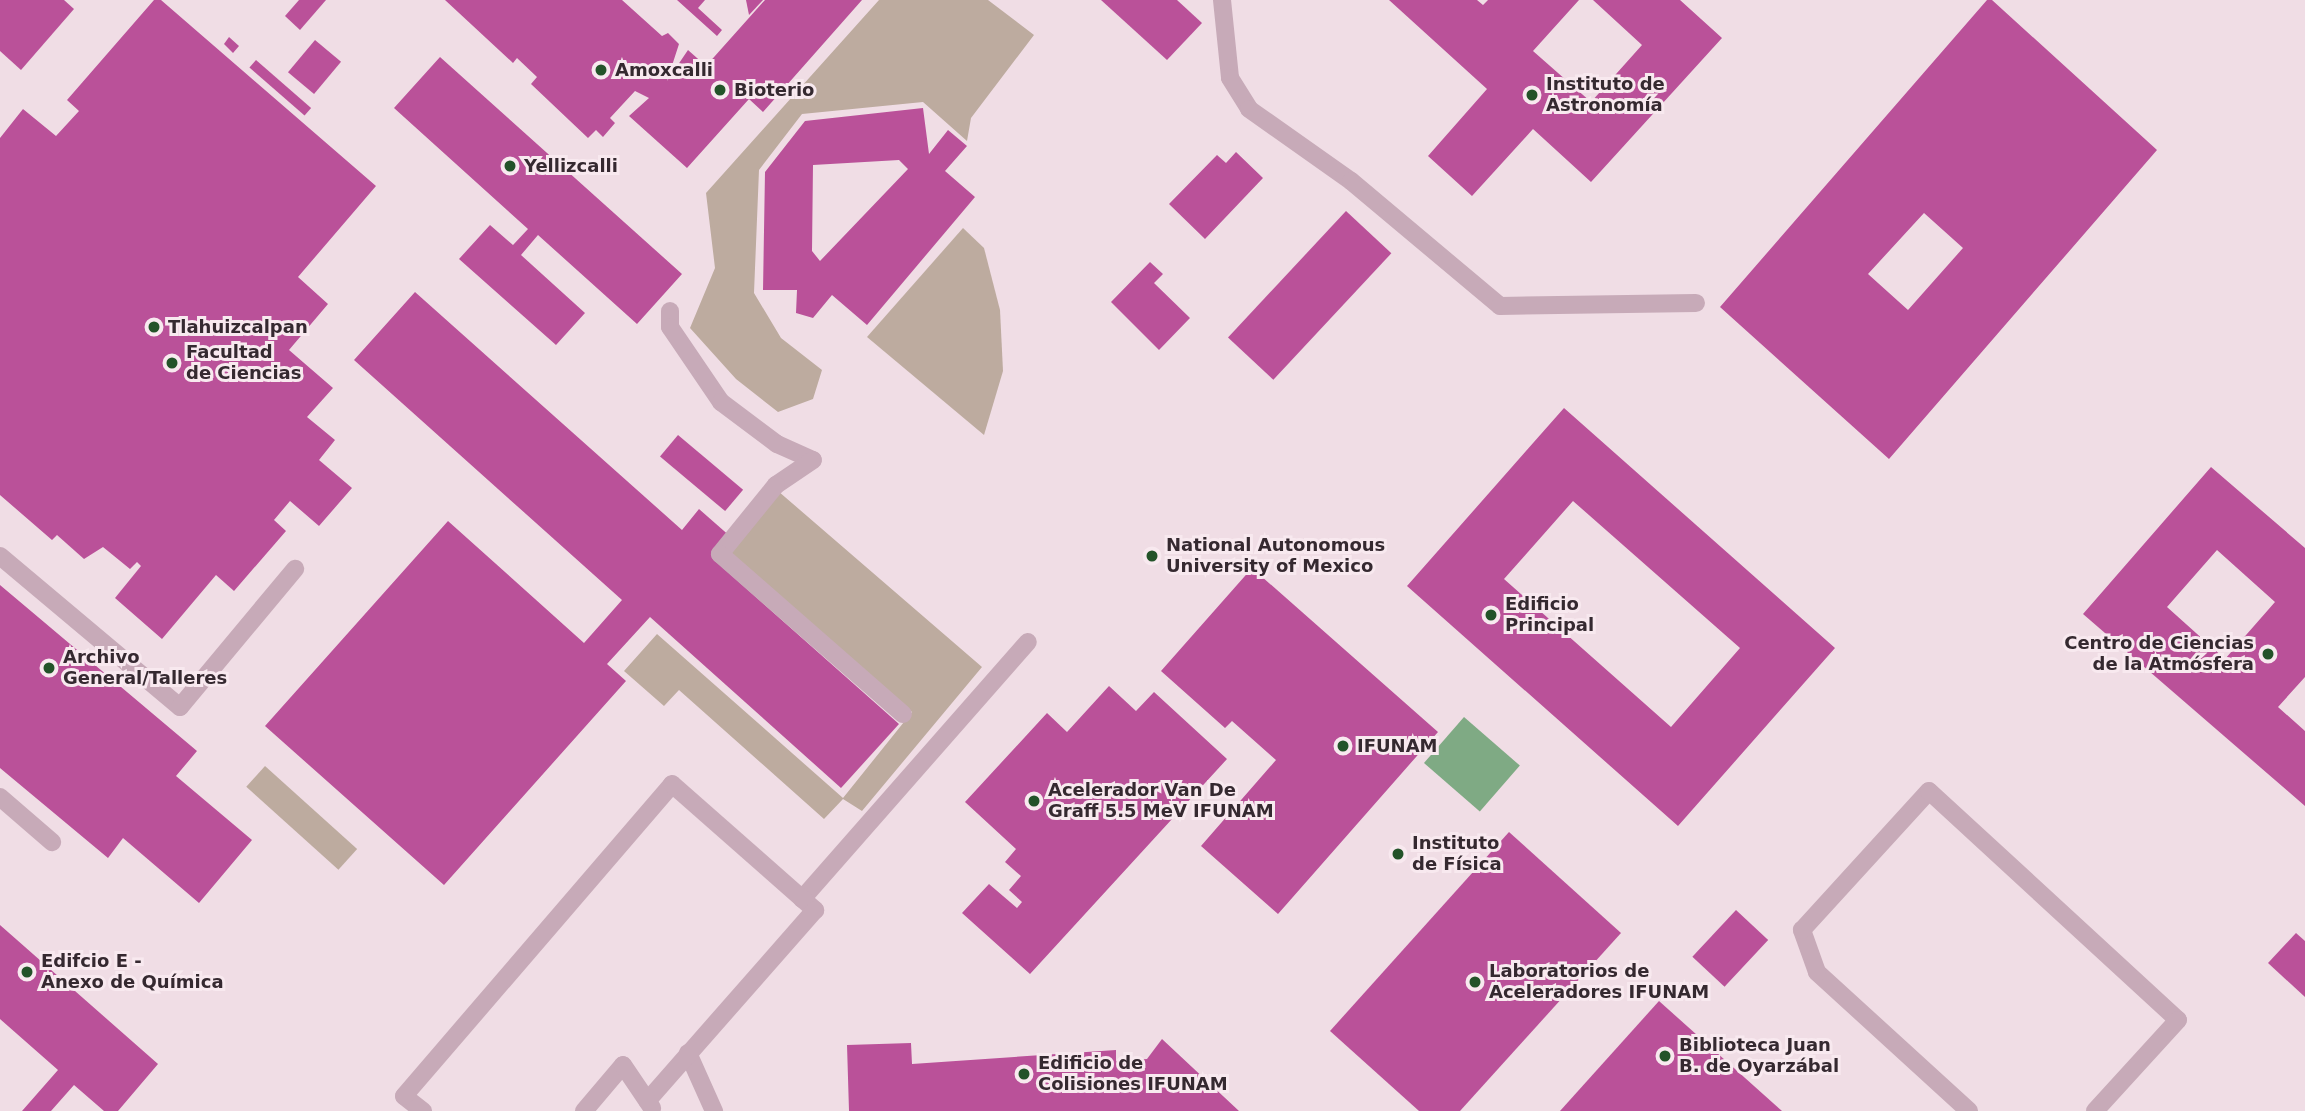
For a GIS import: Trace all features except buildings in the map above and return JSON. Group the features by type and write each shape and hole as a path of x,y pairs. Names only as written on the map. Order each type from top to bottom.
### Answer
{"street":[{"path":"1222,0 1230,78 1249,110 1351,181 1500,306 1696,303"},
{"path":"670,319 721,402 777,444 813,460 776,485 720,554 903,714"},
{"path":"0,556 180,707 295,569"},
{"path":"802,899 1027,642"},
{"path":"423,1111 404,1096 672,784 815,910 688,1053 650,1106 623,1065 584,1111"},
{"path":"1969,1111 1818,972 1802,930 1929,791 2178,1020 2095,1111"},
{"path":"0,797 52,842"},
{"path":"688,1053 714,1111"}],"shaded area":[{"path":"879,0 988,0 1034,35 971,118 967,141 923,102 802,114 759,170 754,293 781,338 822,370 813,399 778,412 736,379 690,328 715,268 706,193"},
{"path":"963,228 984,248 1000,310 1003,371 984,435 867,337"},
{"path":"778,491 982,667 862,811 843,799 824,819 679,690 664,706 624,671 657,634 843,798 912,712 726,552"},
{"path":"1464,717 1520,766 1480,812 1424,763"},
{"path":"265,766 357,849 338,870 246,787"}],"place":[{"name":"Amoxcalli","path":"601,70"},
{"name":"Bioterio","path":"720,90"},
{"name":"Instituto de Astronomía","path":"1532,95"},
{"name":"Yellizcalli","path":"510,166"},
{"name":"Tlahuizcalpan","path":"154,327"},
{"name":"Facultad de Ciencias","path":"172,363"},
{"name":"National Autonomous University of Mexico","path":"1152,556"},
{"name":"Edificio Principal","path":"1491,615"},
{"name":"Centro de Ciencias de la Atmósfera","path":"2268,654"},
{"name":"Archivo General/Talleres","path":"49,668"},
{"name":"IFUNAM","path":"1343,746"},
{"name":"Acelerador Van De Graff 5.5 MeV IFUNAM","path":"1034,801"},
{"name":"Instituto de Física","path":"1398,854"},
{"name":"Edifcio E - Anexo de Química","path":"27,972"},
{"name":"Laboratorios de Aceleradores IFUNAM","path":"1475,982"},
{"name":"Biblioteca Juan B. de Oyarzábal","path":"1665,1056"},
{"name":"Edificio de Colisiones IFUNAM","path":"1024,1074"}]}
